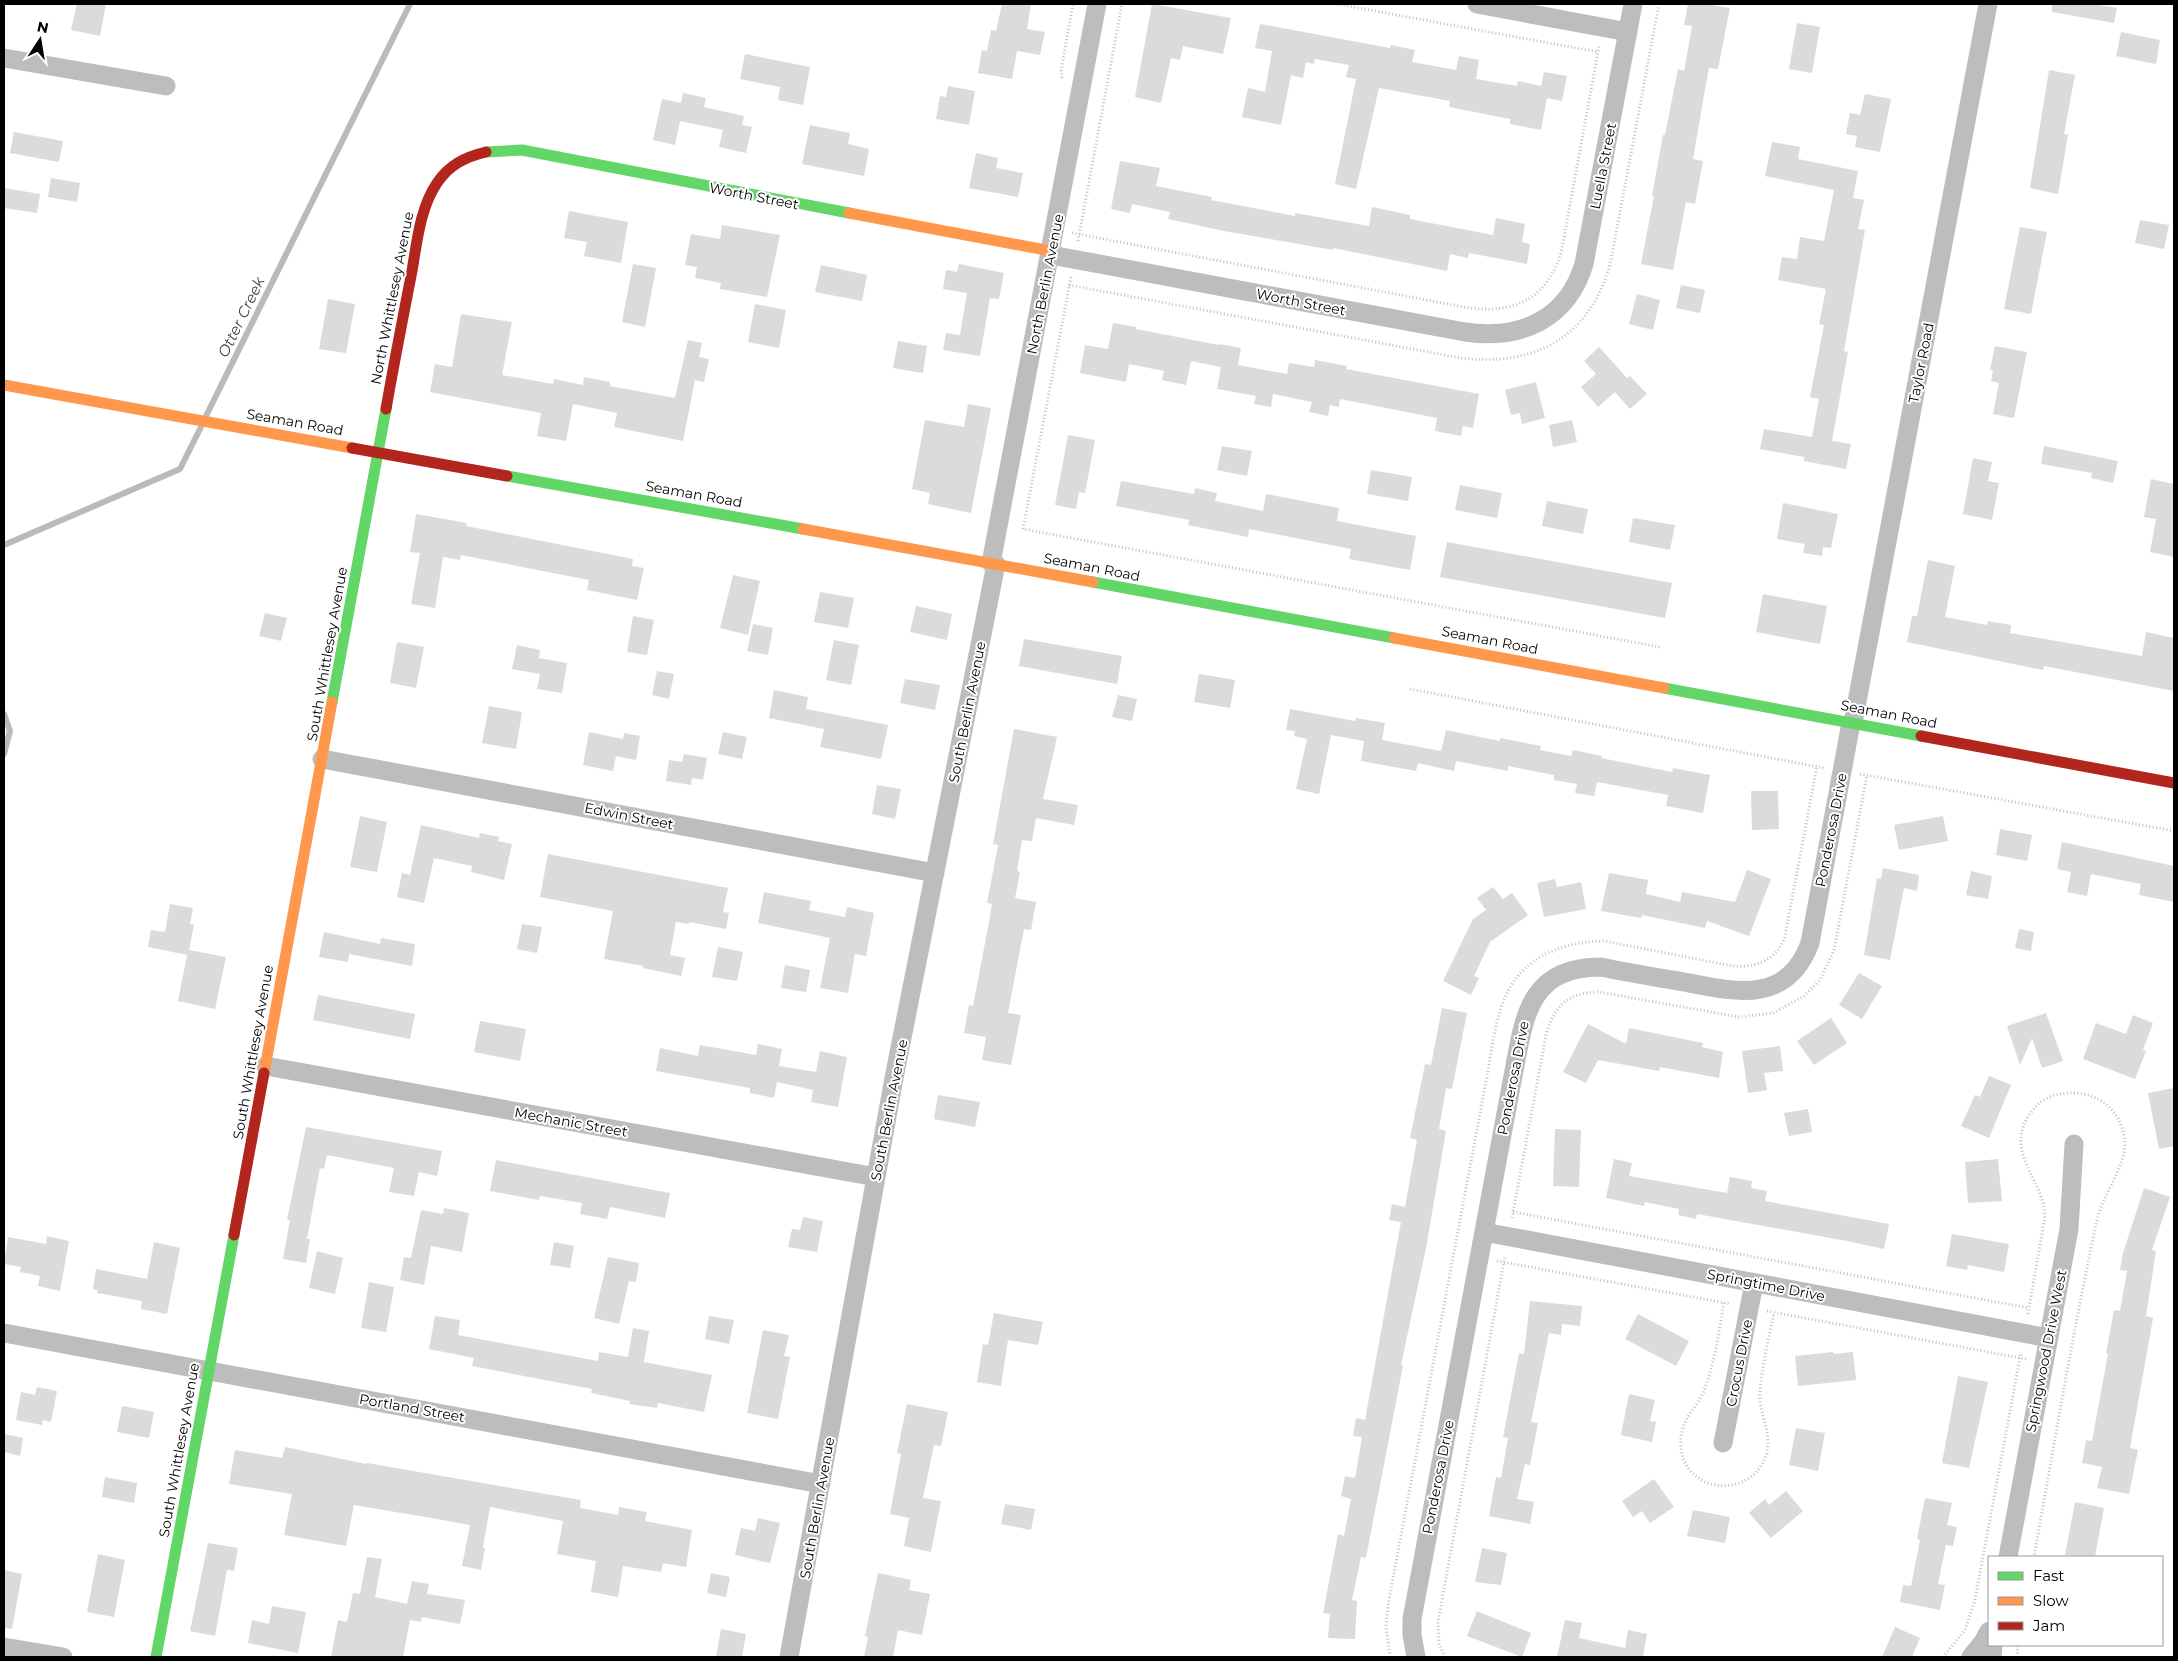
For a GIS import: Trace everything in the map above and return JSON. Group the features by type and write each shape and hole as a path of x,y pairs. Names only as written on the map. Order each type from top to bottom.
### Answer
{"street":[{"name":"North Berlin Avenue","path":"993,564 1097,4"},
{"path":"1477,4 1628,32"},
{"name":"Luella Street","path":"1548,316 1567,299 1580,276 1584,264 1633,4"},
{"name":"Taylor Road","path":"1852,723 1988,4"},
{"path":"4,58 166,86"},
{"name":"Worth Street","path":"458,160 491,149 522,150 1051,253 1074,260 1479,334 1508,334 1537,324 1548,316"},
{"name":"North Whittlesey Avenue","path":"379,452 422,219 433,187 441,176 458,160"},
{"name":"Seaman Road","path":"4,384 993,564 2174,783"},
{"name":"South Whittlesey Avenue","path":"156,1657 379,452"},
{"name":"South Berlin Avenue","path":"789,1657 876,1177 993,564"},
{"name":"Ponderosa Drive","path":"1416,1657 1412,1635 1412,1619 1525,1016 1531,1002 1547,983 1560,974 1574,969 1601,967 1730,991 1749,992 1772,986 1799,964 1810,943 1852,723"},
{"name":"Edwin Street","path":"322,759 935,873"},
{"name":"Mechanic Street","path":"266,1066 876,1177"},
{"name":"Springwood Drive West","path":"2008,1556 2069,1229 2074,1144"},
{"name":"Springtime Drive","path":"1484,1232 1754,1283 2048,1344"},
{"name":"Crocus Drive","path":"1724,1443 1754,1283"},
{"name":"Portland Street","path":"4,1333 821,1484"},
{"path":"1971,1657 1988,1633"},
{"path":"4,1647 63,1657"}],"path":[{"path":"1122,4 1023,529 1660,647"},
{"path":"1338,4 1598,52"},
{"path":"1069,285 1461,358 1494,361 1533,354 1563,337 1575,327 1587,315 1604,286 1611,260 1659,4"},
{"path":"1079,235 1469,308 1492,310 1515,306 1540,290 1557,266 1562,249 1603,27"},
{"path":"1410,690 1832,769"},
{"path":"1390,1657 1386,1625 1388,1610 1501,1008 1509,989 1531,963 1548,952 1567,944 1604,942 1733,966 1753,966 1766,960 1779,949 1785,936 1817,766"},
{"path":"1852,773 2174,831"},
{"path":"1445,1657 1439,1644 1438,1622 1546,1035 1553,1014 1563,1003 1580,994 1599,992 1726,1016 1751,1017 1773,1013 1804,996 1820,980 1834,950 1867,775"},
{"path":"1513,1212 2029,1308"},
{"path":"1455,1250 1504,1262 1724,1303"},
{"path":"1774,1312 2025,1360 2048,1344 2073,1346"},
{"path":"1944,1657 1964,1630 1973,1606 2019,1358"}],"building":[{"path":"77,4 106,4 100,36 71,30"},
{"path":"1002,4 1031,4 1027,29 1045,32 1040,55 1017,51 1012,79 978,73 982,50 987,51 991,30 996,31"},
{"path":"1152,4 1231,18 1223,54 1183,46 1180,60 1171,58 1161,103 1135,97"},
{"path":"1688,4 1705,4 1730,8 1718,69 1709,68 1693,159 1703,161 1695,204 1686,202 1673,270 1641,264 1663,135 1665,135 1678,69 1684,71 1692,26 1684,25"},
{"path":"2052,4 2093,4 2117,8 2114,23 2052,12"},
{"path":"1797,23 1820,27 1812,73 1789,69"},
{"path":"1260,24 1390,48 1391,45 1415,50 1412,62 1456,70 1459,56 1479,60 1476,79 1517,86 1518,81 1541,86 1544,72 1567,76 1562,101 1547,98 1541,130 1510,124 1510,119 1449,107 1450,101 1379,88 1356,189 1335,184 1356,79 1346,77 1349,65 1315,59 1314,64 1306,62 1303,78 1291,75 1281,125 1242,117 1248,88 1265,92 1272,51 1255,48"},
{"path":"2121,32 2160,40 2156,64 2116,56"},
{"path":"745,54 810,67 803,105 778,100 780,87 740,79"},
{"path":"2049,70 2075,75 2064,134 2068,135 2058,194 2030,188"},
{"path":"948,86 975,91 969,125 936,119 940,96 946,97"},
{"path":"683,93 706,98 704,107 744,116 742,125 752,127 746,153 719,147 723,130 680,121 675,145 653,140 662,99 681,103"},
{"path":"1865,94 1891,99 1880,152 1855,147 1857,136 1846,134 1850,113 1860,115"},
{"path":"810,125 850,133 848,144 869,149 864,176 802,164"},
{"path":"14,132 63,141 59,162 10,153"},
{"path":"1772,142 1800,147 1798,159 1858,171 1853,198 1864,200 1858,229 1865,230 1844,351 1848,352 1832,441 1851,444 1846,469 1804,461 1804,457 1760,449 1764,429 1812,437 1819,399 1810,397 1824,325 1819,324 1826,289 1778,280 1782,257 1797,259 1800,237 1824,241 1834,190 1765,176"},
{"path":"976,153 998,158 996,168 1023,173 1018,197 969,188"},
{"path":"1120,161 1160,168 1156,186 1212,197 1211,200 1295,216 1295,213 1369,226 1372,207 1410,215 1410,219 1493,235 1496,218 1525,224 1522,242 1530,244 1527,264 1469,253 1468,258 1450,254 1447,271 1333,248 1333,250 1224,231 1168,219 1170,212 1132,204 1130,213 1111,209"},
{"path":"51,178 80,183 77,202 48,197"},
{"path":"4,188 40,194 37,213 4,208"},
{"path":"569,211 628,222 621,263 584,256 587,242 564,238"},
{"path":"2140,220 2169,225 2164,249 2135,243"},
{"path":"722,225 780,235 767,297 720,289 721,283 695,278 697,267 685,265 691,234 720,239"},
{"path":"2020,227 2047,232 2031,314 2004,309"},
{"path":"633,264 656,268 645,327 622,322"},
{"path":"959,264 1004,273 999,299 990,298 980,356 943,350 946,333 960,335 967,293 943,289 946,270 957,272"},
{"path":"821,265 867,275 862,301 815,292"},
{"path":"1681,285 1705,290 1700,313 1676,308"},
{"path":"1637,294 1660,300 1653,330 1629,324"},
{"path":"328,299 355,304 346,353 319,349"},
{"path":"755,304 786,310 779,348 748,342"},
{"path":"461,314 512,322 502,375 553,384 554,379 583,385 584,377 610,382 610,386 675,398 688,340 702,343 699,357 709,359 704,382 695,380 683,441 614,427 617,413 573,404 566,441 537,436 541,413 430,392 435,364 452,367"},
{"path":"1113,323 1241,348 1238,365 1287,374 1289,363 1314,367 1315,360 1347,366 1346,369 1479,394 1473,428 1463,426 1461,436 1435,431 1437,418 1340,399 1339,407 1330,405 1328,416 1309,412 1312,402 1273,394 1271,407 1254,404 1256,396 1217,389 1221,367 1191,361 1186,385 1162,380 1164,371 1129,364 1126,382 1080,373 1085,345 1108,349"},
{"path":"898,341 927,346 923,373 893,368"},
{"path":"1995,346 2027,352 2014,418 1993,414 1999,383 1991,381 1993,370 1990,370"},
{"path":"1599,347 1627,378 1630,376 1647,394 1630,409 1615,392 1598,407 1581,387 1596,374 1584,361"},
{"path":"1536,382 1545,418 1522,424 1520,413 1511,415 1505,390"},
{"path":"968,404 991,408 971,513 928,504 930,493 912,489 925,420 964,427"},
{"path":"1572,420 1577,442 1553,447 1549,425"},
{"path":"1068,435 1095,440 1085,493 1079,492 1076,509 1055,505"},
{"path":"1222,446 1252,451 1247,476 1217,470"},
{"path":"2044,446 2118,461 2113,483 2091,478 2092,473 2041,464"},
{"path":"1973,458 1992,462 1988,481 1999,483 1992,520 1963,514"},
{"path":"1371,470 1412,477 1408,501 1367,494"},
{"path":"2151,479 2174,484 2174,557 2150,552 2156,519 2144,517"},
{"path":"1121,481 1194,494 1195,488 1217,493 1215,501 1263,511 1266,494 1339,508 1337,521 1416,536 1410,570 1349,559 1351,549 1249,529 1248,537 1188,525 1189,520 1116,506"},
{"path":"1460,485 1502,493 1497,518 1455,510"},
{"path":"1547,501 1588,509 1583,534 1542,526"},
{"path":"1783,503 1838,514 1831,548 1823,547 1822,556 1803,553 1805,544 1777,539"},
{"path":"416,514 467,523 466,526 633,559 632,566 644,568 637,600 587,590 589,580 461,555 460,560 443,557 435,608 411,604 420,553 410,552"},
{"path":"1633,518 1675,525 1670,550 1629,542"},
{"path":"1447,542 1672,583 1665,618 1440,577"},
{"path":"1928,560 1955,566 1945,617 1987,625 1988,621 2011,625 2010,633 2142,656 2146,632 2174,638 2174,691 2044,666 2043,670 1907,642 1912,616 1917,616"},
{"path":"733,575 760,581 748,635 720,628"},
{"path":"820,592 854,598 848,628 814,622"},
{"path":"1763,594 1827,606 1820,644 1756,632"},
{"path":"916,606 952,614 947,640 910,632"},
{"path":"265,613 287,618 281,641 259,636"},
{"path":"633,616 654,620 647,655 627,652"},
{"path":"753,624 773,628 768,655 747,651"},
{"path":"1024,639 1122,656 1117,684 1019,666"},
{"path":"834,640 859,645 851,685 826,680"},
{"path":"397,642 424,647 416,688 390,683"},
{"path":"517,645 540,650 539,658 567,663 562,693 537,689 540,674 512,669"},
{"path":"657,671 674,674 669,699 652,695"},
{"path":"1199,674 1235,680 1230,708 1194,702"},
{"path":"905,679 940,685 935,710 900,703"},
{"path":"774,690 808,697 806,709 888,725 881,759 820,747 824,729 769,718"},
{"path":"1118,695 1137,699 1132,721 1112,717"},
{"path":"489,706 522,712 516,749 482,743"},
{"path":"1290,709 1355,721 1356,718 1385,723 1382,740 1441,751 1446,730 1500,741 1500,738 1541,746 1540,750 1571,756 1573,750 1602,756 1601,758 1672,772 1673,768 1710,775 1703,813 1666,806 1668,795 1597,782 1594,796 1575,793 1577,784 1554,780 1554,775 1508,766 1508,771 1456,761 1454,771 1418,763 1416,771 1361,761 1364,741 1331,735 1319,794 1296,789 1307,739 1294,736 1295,731 1286,730"},
{"path":"1014,729 1057,737 1043,799 1078,805 1074,825 1036,818 1032,841 1022,840 1017,871 1020,872 1015,898 1036,902 1031,930 1024,929 1008,1013 1021,1015 1011,1065 982,1060 986,1037 964,1033 969,1005 973,1006 992,904 987,903 998,845 993,844"},
{"path":"589,732 623,739 624,733 640,736 636,760 616,756 613,771 583,765"},
{"path":"723,732 747,737 742,759 718,754"},
{"path":"684,754 707,758 703,780 692,778 691,785 666,781 669,760 682,762"},
{"path":"877,785 901,789 895,819 872,814"},
{"path":"1751,791 1778,791 1779,829 1752,830"},
{"path":"360,816 387,822 377,872 350,867"},
{"path":"1943,816 1948,841 1899,850 1894,825"},
{"path":"421,825 479,838 480,833 499,837 498,841 512,844 504,880 471,872 472,866 434,858 424,903 397,897 402,873 410,875"},
{"path":"2000,829 2032,835 2027,861 1996,855"},
{"path":"2062,842 2174,866 2174,902 2139,895 2141,884 2091,874 2087,896 2067,892 2071,872 2057,869"},
{"path":"548,854 728,888 723,912 729,913 726,929 689,922 689,924 676,922 670,955 685,958 681,976 643,968 644,966 604,959 613,911 540,897"},
{"path":"1883,868 1919,875 1917,891 1904,888 1890,960 1864,955 1877,878 1881,879"},
{"path":"1747,870 1771,879 1749,936 1707,921 1705,928 1642,915 1641,918 1601,911 1609,873 1648,880 1646,894 1680,902 1682,892 1735,902"},
{"path":"1971,871 1992,876 1988,899 1966,895"},
{"path":"1555,879 1557,887 1581,882 1586,909 1544,917 1537,883"},
{"path":"1493,887 1503,899 1512,893 1528,915 1490,942 1474,976 1479,978 1471,995 1443,981 1473,919 1486,910 1477,898"},
{"path":"764,892 811,901 809,910 845,917 847,907 874,913 866,956 855,954 848,993 820,988 830,938 758,923"},
{"path":"170,904 193,908 190,924 194,925 189,950 226,957 215,1009 178,1001 187,955 148,947 151,930 165,932"},
{"path":"522,924 542,927 537,953 517,949"},
{"path":"2019,929 2034,932 2031,951 2015,948"},
{"path":"324,932 380,944 381,938 415,944 412,966 349,954 348,962 319,957"},
{"path":"718,947 743,952 737,981 712,977"},
{"path":"785,965 810,970 806,992 781,988"},
{"path":"1859,973 1882,986 1862,1019 1839,1005"},
{"path":"318,995 415,1014 410,1039 313,1020"},
{"path":"1442,1008 1467,1013 1452,1089 1446,1088 1439,1129 1446,1131 1426,1248 1401,1365 1403,1366 1366,1558 1361,1557 1352,1600 1357,1601 1355,1639 1328,1638 1330,1614 1323,1613 1338,1534 1344,1536 1351,1499 1341,1496 1345,1476 1355,1478 1362,1437 1353,1436 1356,1418 1365,1420 1401,1222 1389,1220 1392,1204 1405,1207 1417,1140 1410,1138 1425,1064 1431,1065"},
{"path":"2046,1013 2063,1061 2042,1068 2032,1038 2020,1065 2007,1026"},
{"path":"2133,1015 2153,1023 2143,1050 2146,1051 2135,1079 2083,1059 2096,1023 2126,1034"},
{"path":"1831,1018 1847,1043 1814,1065 1797,1041"},
{"path":"480,1021 526,1029 520,1061 474,1052"},
{"path":"1588,1024 1626,1044 1629,1028 1703,1043 1702,1047 1723,1052 1719,1078 1660,1067 1659,1071 1598,1060 1586,1083 1563,1072"},
{"path":"758,1044 782,1049 779,1066 816,1072 820,1051 847,1057 838,1107 811,1102 813,1090 777,1082 774,1098 750,1093 750,1088 656,1071 660,1048 698,1056 700,1045 756,1055"},
{"path":"1780,1046 1783,1071 1764,1073 1767,1090 1748,1093 1742,1051"},
{"path":"1989,1076 2011,1085 1989,1138 1961,1126 1975,1095 1980,1097"},
{"path":"2174,1088 2174,1146 2159,1149 2148,1093"},
{"path":"938,1095 980,1102 975,1127 934,1119"},
{"path":"1808,1109 1812,1132 1789,1136 1784,1113"},
{"path":"306,1127 442,1151 437,1176 419,1172 414,1196 389,1192 394,1168 327,1155 324,1169 320,1168 307,1239 310,1239 306,1263 283,1259 290,1220 287,1220"},
{"path":"1555,1129 1581,1130 1579,1187 1553,1186"},
{"path":"1614,1159 1632,1163 1629,1176 1727,1193 1730,1177 1752,1181 1751,1188 1767,1191 1765,1201 1889,1224 1884,1249 1697,1214 1696,1219 1678,1215 1679,1209 1645,1202 1644,1206 1606,1198"},
{"path":"1998,1159 2002,1201 1968,1203 1965,1162"},
{"path":"496,1160 670,1193 665,1218 610,1207 607,1219 580,1214 582,1203 540,1196 539,1200 490,1191"},
{"path":"2144,1188 2170,1197 2152,1250 2156,1251 2146,1316 2153,1318 2130,1448 2138,1450 2129,1494 2097,1488 2102,1467 2082,1463 2086,1440 2092,1441 2114,1310 2120,1311 2127,1271 2120,1270 2123,1253"},
{"path":"444,1208 469,1213 462,1252 431,1246 424,1285 400,1280 404,1257 411,1258 421,1210 443,1214"},
{"path":"803,1217 823,1221 817,1252 788,1247 792,1229 800,1230"},
{"path":"1952,1234 2009,1244 2004,1272 1968,1265 1967,1270 1946,1266"},
{"path":"47,1236 69,1241 60,1291 38,1286 40,1276 20,1272 21,1267 4,1264 8,1237 46,1244"},
{"path":"154,1242 180,1248 167,1314 141,1309 142,1301 97,1293 97,1290 93,1289 96,1269 147,1279"},
{"path":"554,1242 574,1246 570,1268 550,1265"},
{"path":"317,1251 343,1258 335,1294 309,1288"},
{"path":"608,1257 639,1263 636,1282 629,1281 619,1324 594,1318"},
{"path":"369,1282 394,1287 386,1332 361,1328"},
{"path":"1530,1301 1582,1306 1580,1326 1562,1324 1561,1335 1549,1333 1531,1422 1538,1423 1530,1465 1525,1464 1517,1499 1534,1502 1530,1524 1489,1516 1496,1477 1501,1478 1508,1438 1503,1437 1519,1353 1524,1354"},
{"path":"994,1313 1043,1322 1038,1345 1008,1340 1001,1386 977,1382 983,1344 988,1345"},
{"path":"1638,1314 1689,1341 1676,1366 1625,1339"},
{"path":"435,1316 460,1320 458,1335 598,1361 599,1352 628,1357 633,1328 649,1331 644,1362 712,1375 704,1412 658,1403 657,1408 629,1404 630,1401 591,1393 592,1389 472,1366 474,1358 429,1349"},
{"path":"709,1316 734,1320 729,1344 705,1339"},
{"path":"763,1330 789,1335 784,1356 790,1357 778,1419 747,1413"},
{"path":"1833,1352 1834,1354 1853,1352 1856,1380 1798,1386 1795,1356"},
{"path":"1958,1376 1988,1382 1969,1468 1942,1463"},
{"path":"37,1387 57,1391 51,1422 43,1420 42,1425 16,1420 21,1392 35,1395"},
{"path":"1629,1394 1655,1400 1650,1421 1656,1422 1652,1442 1621,1435"},
{"path":"907,1404 948,1412 941,1446 934,1445 923,1498 941,1501 931,1552 904,1546 909,1518 890,1514 901,1454 897,1453"},
{"path":"122,1406 154,1412 149,1438 117,1432"},
{"path":"1796,1428 1825,1433 1818,1471 1789,1465"},
{"path":"4,1434 23,1438 20,1456 4,1452"},
{"path":"285,1447 366,1464 581,1500 580,1508 618,1515 619,1507 647,1512 645,1521 692,1530 686,1567 663,1563 661,1572 623,1566 618,1597 591,1592 596,1561 557,1554 563,1521 490,1507 481,1570 462,1566 470,1525 431,1518 354,1505 346,1546 284,1535 292,1494 229,1484 235,1450 282,1458"},
{"path":"105,1477 137,1483 134,1503 102,1497"},
{"path":"1654,1479 1674,1507 1650,1523 1642,1511 1633,1517 1622,1501"},
{"path":"1786,1491 1803,1511 1771,1538 1749,1513 1765,1499 1769,1505"},
{"path":"1925,1498 1952,1503 1947,1525 1957,1527 1953,1546 1946,1545 1938,1584 1945,1585 1940,1610 1900,1602 1903,1585 1911,1586 1920,1540 1917,1539"},
{"path":"2075,1502 2104,1508 2095,1556 2065,1555"},
{"path":"1005,1504 1035,1509 1031,1530 1001,1524"},
{"path":"1693,1510 1730,1517 1725,1543 1687,1536"},
{"path":"758,1518 780,1523 770,1563 735,1555 741,1528 755,1531"},
{"path":"208,1543 238,1548 234,1571 227,1570 215,1636 190,1631"},
{"path":"1482,1548 1507,1553 1501,1585 1475,1582"},
{"path":"98,1554 125,1560 114,1617 87,1612"},
{"path":"367,1557 382,1559 375,1597 407,1604 412,1581 429,1584 427,1594 465,1600 460,1624 422,1617 421,1622 410,1620 403,1657 331,1657 338,1620 347,1622 353,1593 360,1594"},
{"path":"4,1570 22,1574 12,1629 4,1628"},
{"path":"711,1573 730,1577 726,1597 707,1593"},
{"path":"878,1573 911,1580 909,1590 930,1594 922,1635 898,1630 893,1657 864,1657 868,1637 865,1636"},
{"path":"272,1606 306,1612 298,1653 248,1643 252,1620 269,1624"},
{"path":"1477,1611 1531,1633 1522,1657 1467,1636"},
{"path":"1565,1620 1582,1623 1579,1638 1625,1648 1628,1630 1647,1634 1643,1657 1557,1657"},
{"path":"1895,1627 1920,1638 1912,1657 1882,1657"},
{"path":"721,1629 746,1634 742,1657 716,1657"}],"waterway":[{"name":"Otter Creek","path":"206,416 410,4"},
{"name":"Otter Creek","path":"4,545 180,469 201,427"},
{"name":"Otter Creek","path":"4,714 10,731 4,754"}],"traffic: fast":[{"path":"486,152 522,150 849,213"},
{"path":"332,702 386,409"},
{"path":"507,476 803,529"},
{"path":"1093,582 1394,638"},
{"path":"1664,688 1921,736"},
{"path":"156,1657 234,1235"}],"traffic: slow":[{"path":"849,213 1051,251"},
{"path":"4,385 352,448"},
{"path":"803,529 1093,582"},
{"path":"1394,638 1664,688"},
{"path":"264,1073 332,702"}],"traffic: jam":[{"path":"386,409 418,237 427,203 437,183 447,171 464,159 486,152"},
{"path":"352,448 507,476"},
{"path":"1921,736 2174,783"},
{"path":"234,1235 264,1073"}]}
